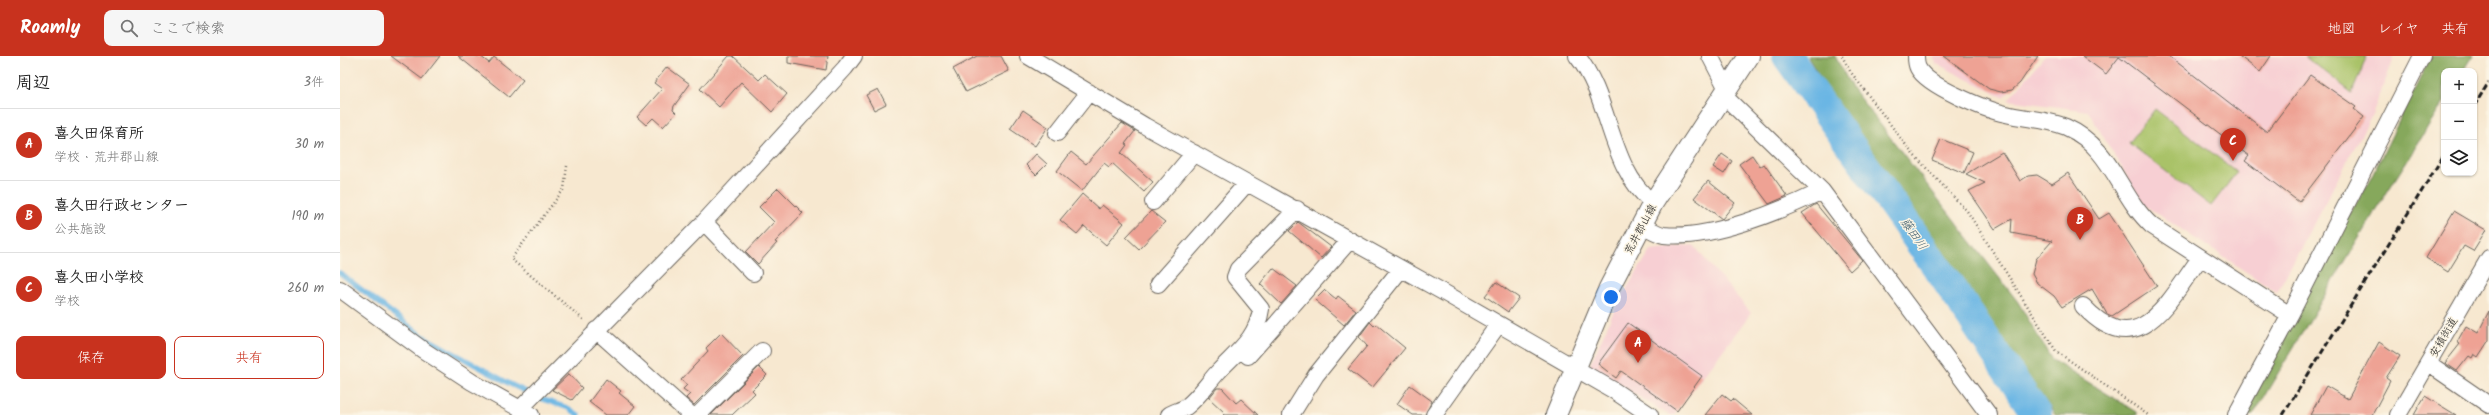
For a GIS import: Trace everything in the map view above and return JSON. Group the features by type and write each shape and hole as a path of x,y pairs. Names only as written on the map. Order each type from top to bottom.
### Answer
{"main road":[{"name":"荒井郡山線","path":"1556,415 1609,288 1653,203 1749,56"}],"street":[{"path":"340,289 423,350 472,382 525,412 596,330 704,222 846,68 854,56"},
{"path":"1028,56 1194,154 1297,209 1574,370 1613,390 1650,415"},
{"path":"1577,56 1583,63 1633,183 1642,194 1653,203"},
{"path":"1710,56 1729,86 1822,190 1989,415"},
{"path":"1916,56 1918,69 1940,86 1995,112 2050,122 2065,127 2081,136 2108,161 2140,216 2161,233 2290,315"},
{"path":"2236,415 2290,315 2422,56"},
{"path":"1057,133 1089,92"},
{"path":"1154,202 1194,154"},
{"path":"1158,284 1247,183"},
{"path":"1642,224 1662,235 1698,234 1788,208 1822,190"},
{"path":"1169,415 1192,402 1221,368 1240,352 1260,321 1262,309 1235,277 1238,269 1297,209"},
{"path":"704,222 753,273"},
{"path":"1243,362 1350,240"},
{"path":"2083,306 2096,320 2109,328 2126,332 2146,325 2171,298 2200,258"},
{"name":"安積街道","path":"2398,415 2489,258"},
{"path":"1291,415 1316,375 1401,269"},
{"path":"1434,415 1498,325"},
{"path":"596,330 691,415"},
{"path":"698,415 762,351"},
{"path":"2428,363 2489,405"}],"path":[{"path":"1842,56 1850,72 1912,153 1967,211 2056,351 2148,415"},
{"path":"567,166 564,189 511,259 596,330"}],"shaded area":[{"path":"1933,56 2039,56 2004,97 1935,63"},
{"path":"2045,56 2395,56 2371,117 2277,292 2144,205 2088,111 2008,100"},
{"path":"1693,245 1751,313 1674,415 1669,415 1589,367 1618,302 1651,250"}],"green space":[{"path":"1807,56 1835,56 1852,88 2018,302 2052,360 2137,412 2137,415 2055,415 1851,129"},
{"path":"2305,56 2367,56 2352,93"},
{"path":"2431,56 2473,56 2466,68 2441,68 2441,107 2374,213 2253,415 2231,415 2371,178"},
{"path":"2155,109 2237,172 2211,206 2129,143"}],"building":[{"path":"391,56 440,56 422,79"},
{"path":"458,56 480,56 489,63 494,57 523,80 509,97"},
{"path":"729,56 733,56 759,80 765,74 787,94 772,112 741,82 719,107 700,89"},
{"path":"788,56 828,56 826,70 788,63"},
{"path":"977,56 1001,56 1009,71 966,92 953,69"},
{"path":"1944,56 2038,56 2020,83 2012,90 2001,92 1989,89"},
{"path":"2082,56 2169,56 2267,132 2310,75 2356,107 2354,109 2364,117 2299,202 2245,161 2249,156 2119,57 2106,74"},
{"path":"2239,56 2271,56 2260,72"},
{"path":"667,67 690,84 674,106 673,110 676,113 663,127 653,118 646,125 637,117 662,89 654,83"},
{"path":"878,89 886,104 874,110 866,95"},
{"path":"1023,110 1048,127 1035,146 1010,129"},
{"path":"1122,123 1135,131 1125,144 1127,145 1121,153 1153,182 1144,192 1112,163 1109,167 1104,163 1082,191 1057,171 1071,152 1086,164"},
{"path":"1941,139 1973,152 1964,173 1932,160"},
{"path":"2002,152 2020,181 2028,176 2037,175 2052,184 2068,173 2099,219 2109,213 2157,286 2112,316 2107,314 2092,289 2062,307 2054,296 2037,283 2032,274 2036,259 2052,241 2011,233 2012,219 1995,229 1969,191 1985,183 1966,174"},
{"path":"1036,154 1047,164 1036,175 1026,165"},
{"path":"1722,154 1732,161 1724,174 1713,167"},
{"path":"1752,155 1760,167 1764,164 1787,196 1769,204 1739,164"},
{"path":"1708,181 1735,203 1722,219 1694,198"},
{"path":"778,188 803,213 775,242 777,243 758,264 746,252 774,222 759,207"},
{"path":"1082,194 1099,209 1102,205 1124,223 1106,245 1084,226 1077,234 1060,220"},
{"path":"1816,204 1862,260 1850,271 1802,213"},
{"path":"1151,211 1165,222 1139,249 1126,237"},
{"path":"2454,211 2486,230 2473,251 2464,246 2448,272 2426,258"},
{"path":"1298,222 1331,247 1321,258 1289,231"},
{"path":"1273,268 1297,286 1281,304 1260,284"},
{"path":"1496,282 1519,298 1508,312 1485,296"},
{"path":"1325,290 1336,299 1338,296 1356,310 1344,325 1315,300"},
{"path":"2489,311 2489,340 2478,357 2474,354 2472,358 2469,356 2457,371 2445,363 2460,344 2457,342 2466,326 2478,333"},
{"path":"1370,322 1374,326 1376,324 1405,348 1372,388 1348,369 1367,346 1359,337"},
{"path":"1628,323 1702,376 1677,411 1621,371 1616,378 1598,364"},
{"path":"721,333 743,356 694,405 686,398 690,394 683,389 687,385 681,380 708,351 706,348"},
{"path":"2379,342 2400,356 2386,378 2390,381 2372,415 2310,415 2326,386 2348,399"},
{"path":"759,367 767,375 752,390 755,393 732,415 711,415"},
{"path":"569,374 582,388 572,400 552,390"},
{"path":"606,379 621,391 619,393 635,406 628,415 606,415 589,402"},
{"path":"1410,385 1432,401 1425,415 1413,415 1397,404"},
{"path":"1217,388 1222,388 1236,403 1241,399 1258,415 1223,415 1225,413 1209,398"},
{"path":"1722,394 1731,401 1733,399 1752,415 1705,415"},
{"path":"2425,396 2456,415 2414,415"}],"waterway":[{"name":"藤田川","path":"1787,56 1944,277 2037,415"},
{"path":"340,273 421,335 510,384 539,398 568,408 579,415"}],"railway":[{"path":"2475,104 2489,82"},
{"path":"2283,415 2441,160"}],"place":[{"name":"喜久田小学校","path":"2233,161"},
{"name":"喜久田行政センター","path":"2080,240"},
{"name":"喜久田保育所","path":"1638,363"}]}
